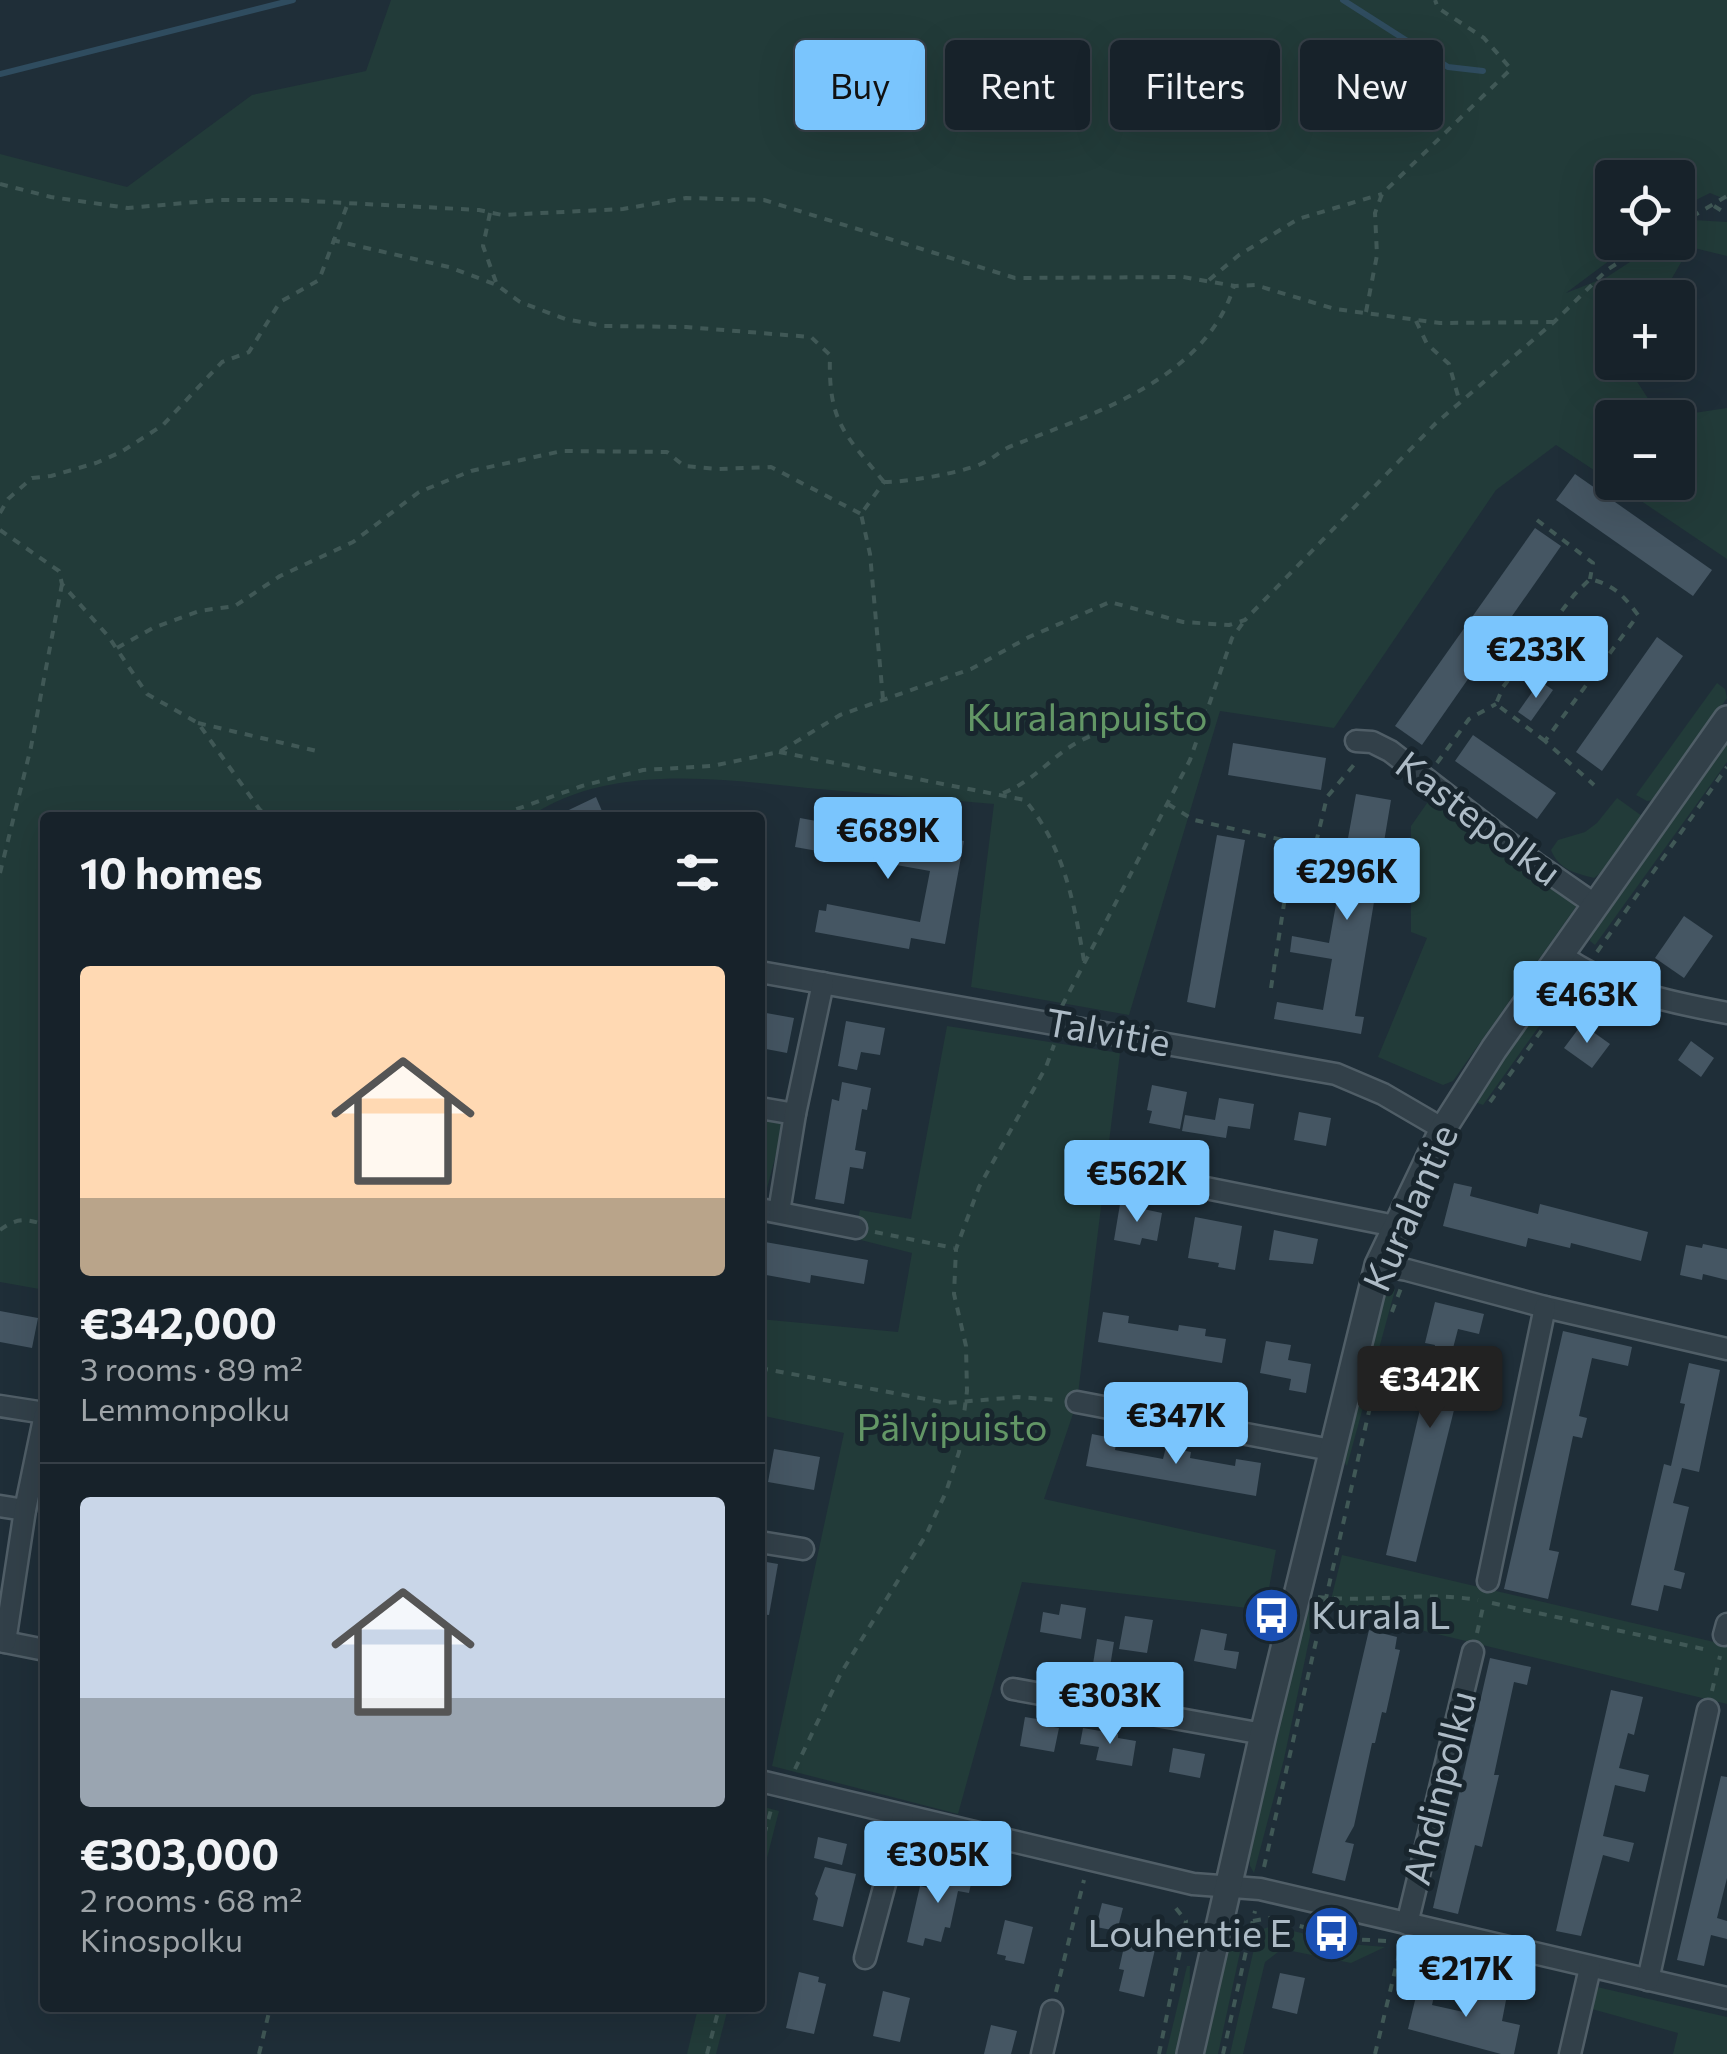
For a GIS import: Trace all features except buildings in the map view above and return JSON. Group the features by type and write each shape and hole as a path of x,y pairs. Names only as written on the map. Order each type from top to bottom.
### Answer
{"street":[{"name":"Kuralantie","path":"1190,2054 1263,1734 1378,1265 1443,1129 1494,1049 1727,719"},
{"name":"Kastepolku","path":"1364,742 1390,751 1534,863 1597,906"},
{"path":"1561,955 1584,971 1668,1002 1727,1013"},
{"name":"Talvitie","path":"765,973 1336,1074 1384,1094 1443,1129"},
{"path":"822,982 795,1114 770,1210 856,1228"},
{"path":"765,1109 795,1114"},
{"path":"1152,1177 1394,1226"},
{"path":"1378,1265 1727,1349"},
{"path":"1486,1591 1545,1307"},
{"path":"1077,1402 1331,1450"},
{"path":"0,1406 40,1412"},
{"path":"40,1437 3,1642 40,1649"},
{"path":"0,1506 25,1510"},
{"path":"765,1543 803,1548"},
{"name":"Ahdinpolku","path":"1407,1924 1473,1652"},
{"path":"1014,1690 1263,1734"},
{"path":"1648,1980 1708,1710"},
{"path":"765,1784 781,1793 1090,1857 1192,1884 1260,1889 1727,1998"},
{"path":"865,1958 903,1817"},
{"path":"1570,2054 1590,1968"},
{"path":"1042,2054 1052,2011"}],"path":[{"path":"1366,313 1377,255 1375,213 1382,194 1511,69 1484,38 1438,8 1435,0"},
{"path":"0,184 51,197 128,208 220,200 348,202 502,215 623,208 686,198 764,200 1015,278 1183,277 1235,286 1255,285 1335,309 1415,319 1554,322"},
{"path":"1208,281 1240,254 1298,219 1382,194"},
{"path":"1695,215 1727,196"},
{"path":"0,513 32,478 96,463 163,425 222,362 249,352 280,302 318,280 348,202"},
{"path":"1712,205 1727,214"},
{"path":"490,212 483,246 497,285"},
{"path":"332,240 449,267 497,285 520,302 565,319 603,326 686,326 811,337 830,355 828,393 842,431 884,482"},
{"path":"765,1836 815,1722 926,1535 959,1452 967,1400 966,1346 954,1294 956,1248 980,1187 1046,1068 1063,1004 1190,760 1232,638 1436,423 1622,260"},
{"path":"884,482 902,482 981,464 1004,449 1144,390 1184,359 1216,325 1235,286"},
{"path":"1415,319 1427,344 1449,364 1460,402"},
{"path":"116,648 153,628 199,611 235,606 280,576 353,542 419,492 471,471 562,450 667,452 684,466 718,469 772,466 862,514"},
{"path":"883,700 870,554 862,514 884,482"},
{"path":"1425,778 1470,719 1496,704 1502,688 1590,579 1592,563 1537,520"},
{"path":"0,530 59,571 62,584 31,747 0,873"},
{"path":"1544,741 1638,616 1624,595 1590,579"},
{"path":"62,584 116,648 146,694 198,722 320,752"},
{"path":"511,812 582,786 643,770 712,766 780,752 840,715 971,668 1030,636 1110,602 1182,622 1228,625 1246,620"},
{"path":"1496,704 1594,786"},
{"path":"1004,793 1037,776 1079,741 1101,731 1207,711"},
{"path":"198,722 264,812"},
{"path":"1271,988 1290,865 1316,847 1327,797 1364,742"},
{"path":"780,752 1025,800 1053,840 1068,879 1084,961"},
{"path":"1481,1112 1727,767"},
{"path":"1168,804 1194,820 1292,842 1300,858"},
{"path":"460,812 462,806"},
{"path":"0,1216 7,1224"},
{"path":"0,1230 12,1220 40,1223"},
{"path":"856,1228 956,1248"},
{"path":"1391,1315 1407,1270"},
{"path":"1223,2054 1382,1353"},
{"path":"765,1369 947,1404 1018,1397 1077,1402"},
{"path":"1473,1652 1486,1591"},
{"path":"1298,1594 1326,1598 1457,1596 1486,1591 1725,1641 1708,1710"},
{"path":"1052,2011 1086,1873"},
{"path":"1159,2054 1186,1922 1170,1900"},
{"path":"1374,2054 1407,1924"},
{"path":"258,2054 269,2012"},
{"path":"707,2054 718,2012"}],"green space":[{"name":"Kuralanpuisto","path":"391,0 1727,0 1727,200 1710,193 1695,200 1695,160 1595,160 1595,260 1610,260 1566,293 1595,282 1595,380 1636,380 1649,400 1595,400 1595,471 1556,445 1496,490 1334,728 1220,711 1129,1015 971,987 994,804 670,779 597,788 562,799 538,812 40,812 40,1289 0,1282 0,154 127,187 252,95 366,71"},
{"path":"1695,220 1727,222 1727,256 1695,248"},
{"path":"1633,260 1682,260 1671,280 1599,280"},
{"path":"1727,408 1727,559 1640,500 1695,500 1695,413"},
{"path":"1717,683 1725,689 1727,698 1654,800 1636,795"},
{"path":"1727,741 1727,762 1595,945 1590,941 1592,930"},
{"path":"1432,796 1580,901 1453,1081 1443,1085 1378,1057 1427,938 1411,932 1411,826"},
{"path":"1617,798 1642,816 1607,868 1594,878 1563,866 1551,850 1558,840 1585,832"},
{"path":"1567,975 1570,981 1562,994 1483,1105 1475,1102 1554,987"},
{"name":"Pälvipuisto","path":"947,1026 1120,1053 1077,1402 1044,1499 1276,1550 1265,1610 1022,1582 958,1814 772,1766 844,1433 765,1416 765,1319 898,1332 912,1253 853,1238 860,1210 911,1219"},
{"path":"765,1119 784,1125 765,1189"},
{"path":"1393,1285 1395,1290 1347,1466 1346,1440 1381,1294"},
{"path":"1342,1555 1727,1645 1727,1704 1329,1608"},
{"path":"1310,1602 1316,1605 1315,1612 1284,1759 1254,1873 1249,1850"},
{"path":"765,1807 779,1811 765,1866"},
{"path":"1271,1926 1350,1944 1385,1947 1351,1963 1282,1949 1265,1962 1243,2054 1230,2054 1258,1931"},
{"path":"1230,1938 1242,1943 1218,2054 1199,2054 1223,1943"},
{"path":"1187,1966 1189,2018 1181,2054 1166,2054"},
{"path":"1597,1987 1727,2017 1727,2054 1673,2054 1678,2033 1592,2009"},
{"path":"697,2012 727,2012 716,2054 687,2054"}],"waterway":[{"path":"0,74 293,0"},
{"path":"1343,0 1448,67 1483,71"}],"place":[{"name":"Kurala L","path":"1272,1616"},
{"name":"Louhentie E","path":"1331,1934"}]}
